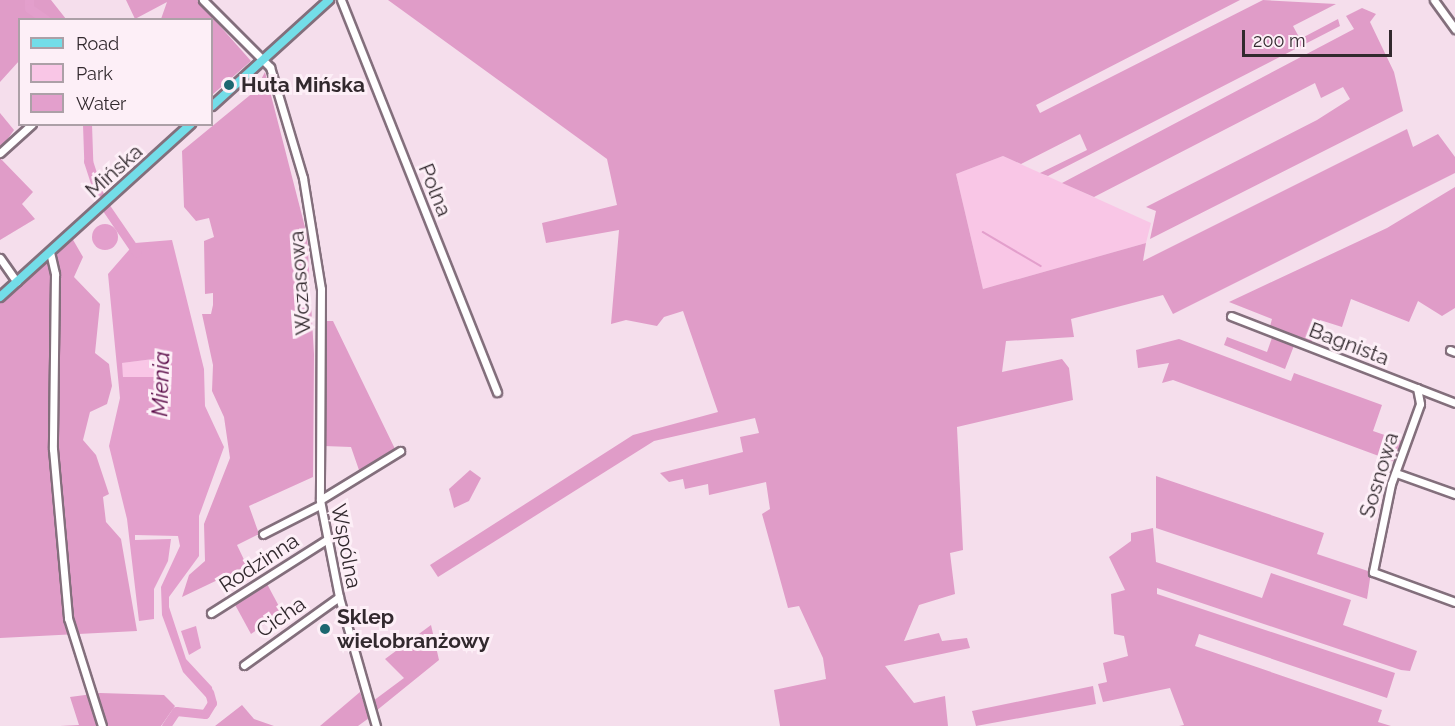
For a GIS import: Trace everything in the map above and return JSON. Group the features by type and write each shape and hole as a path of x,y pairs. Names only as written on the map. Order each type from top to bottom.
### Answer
{"main road":[{"path":"213,105 329,0"},
{"name":"Mińska","path":"0,297 189,126"}],"street":[{"name":"Wczasowa","path":"202,0 263,62 276,79 316,242 319,476"},
{"name":"Polna","path":"341,0 497,392"},
{"path":"1434,0 1455,29"},
{"path":"0,153 30,126"},
{"path":"50,252 56,274 53,449 71,637 102,726"},
{"path":"0,258 17,282"},
{"name":"Bagnista","path":"1231,316 1455,403"},
{"name":"Sosnowa","path":"1417,388 1420,404 1396,473 1373,572 1455,602"},
{"path":"263,534 320,502 400,451"},
{"path":"1396,473 1455,494"},
{"name":"Wspólna","path":"319,476 320,502 326,540 339,597 376,726"},
{"name":"Rodzinna","path":"211,613 326,540"},
{"name":"Cicha","path":"244,664 339,597"}],"green space":[{"path":"1003,156 1151,223 1146,243 983,289 956,174"},
{"path":"170,357 173,377 123,377 121,363"}],"shaded area":[{"path":"0,0 51,0 65,18 18,18 18,62 0,82"},
{"path":"126,0 197,0 213,18 161,18 167,2 135,18"},
{"path":"388,0 1240,0 1036,105 1040,113 1263,0 1336,4 1293,26 1300,39 1338,19 1340,26 1048,176 1040,173 1087,150 1080,134 1021,164 1003,156 956,174 983,289 1146,243 1143,261 1407,129 1413,147 1438,134 1455,157 1455,173 1173,314 1163,295 1071,319 1074,337 1006,341 1002,372 1062,359 1069,368 1073,400 957,427 963,550 950,553 955,594 919,605 904,641 939,633 942,641 967,638 970,648 885,666 914,703 945,696 948,726 780,726 774,690 826,679 823,658 799,606 788,608 762,514 770,509 766,482 709,495 708,484 685,489 683,479 669,482 660,473 743,452 740,437 759,433 755,418 654,441 438,577 430,565 633,435 718,412 683,311 664,317 657,326 626,320 611,324 619,230 546,243 542,223 617,205 607,159"},
{"path":"1362,8 1376,14 1370,22 1394,72 1403,111 1150,239 1156,211 1146,207 1317,120 1350,99 1343,87 1321,98 1315,83 1094,197 1062,183 1354,29 1346,16"},
{"path":"213,18 251,61 213,94"},
{"path":"265,72 307,235 314,354 313,477 249,506 259,534 237,545 247,566 182,597 189,575 205,561 204,524 230,458 224,417 212,391 213,365 202,314 211,314 213,305 213,293 205,294 204,241 214,237 209,218 196,221 184,207 182,151 255,91"},
{"path":"0,113 14,130 0,150"},
{"path":"0,158 33,192 22,204 35,219 0,240"},
{"path":"1455,187 1455,308 1442,316 1418,301 1409,322 1351,299 1342,327 1320,320 1310,345 1269,330 1272,319 1229,302 1387,228"},
{"path":"72,238 83,257 74,277 100,304 95,353 109,364 112,386 107,404 90,412 83,440 96,455 109,494 103,497 106,522 121,539 137,631 0,638 0,302"},
{"path":"324,321 333,321 396,451 360,473 351,447 324,446"},
{"path":"1273,335 1295,343 1285,369 1224,345 1227,337 1267,352"},
{"path":"1179,339 1291,381 1294,373 1382,405 1373,431 1402,441 1395,462 1173,380 1162,383 1169,363 1138,368 1136,350"},
{"path":"470,470 481,478 469,501 454,508 449,489"},
{"path":"1156,476 1324,533 1317,554 1371,572 1367,599 1156,528"},
{"path":"1153,528 1156,562 1262,598 1271,573 1351,600 1343,625 1417,651 1410,671 1401,670 1157,588 1157,594 1395,673 1387,698 1199,634 1195,646 1382,710 1378,722 1391,726 1179,726 1184,725 1170,688 1103,702 1098,684 1107,682 1103,663 1128,656 1124,636 1114,634 1111,594 1125,590 1109,557 1131,541 1131,533"},
{"path":"266,582 282,612 251,634 233,601"},
{"path":"431,625 439,660 376,711 373,701 404,678 385,659"},
{"path":"1093,686 1096,704 976,726 972,711"},
{"path":"360,692 369,718 358,726 320,726"},
{"path":"100,693 164,695 175,706 161,726 60,726 79,725 70,697"},
{"path":"242,705 254,719 274,726 215,726"}],"water":[{"path":"105,224 114,228 118,237 114,246 105,250 96,246 92,237 96,228"},
{"path":"172,240 204,369 205,406 224,447 199,516 199,556 169,597 169,607 186,659 212,687 214,706 183,672 162,615 161,587 180,546 178,536 135,535 135,540 171,539 168,561 154,589 154,619 139,621 127,519 109,446 120,398 108,274 135,243","holes":["169,357 172,377 123,377 122,363"]},
{"path":"196,626 201,648 189,655 181,631"}],"waterway":[{"name":"Mienia","path":"29,0 29,8 43,18"},
{"name":"Mienia","path":"87,126 88,161 100,199 137,253"},
{"path":"983,232 1041,266"},
{"path":"166,726 176,711 205,714 212,703 209,692"}],"place":[{"name":"Huta Mińska","path":"229,85"},
{"name":"Sklep wielobranżowy","path":"325,629"}]}
